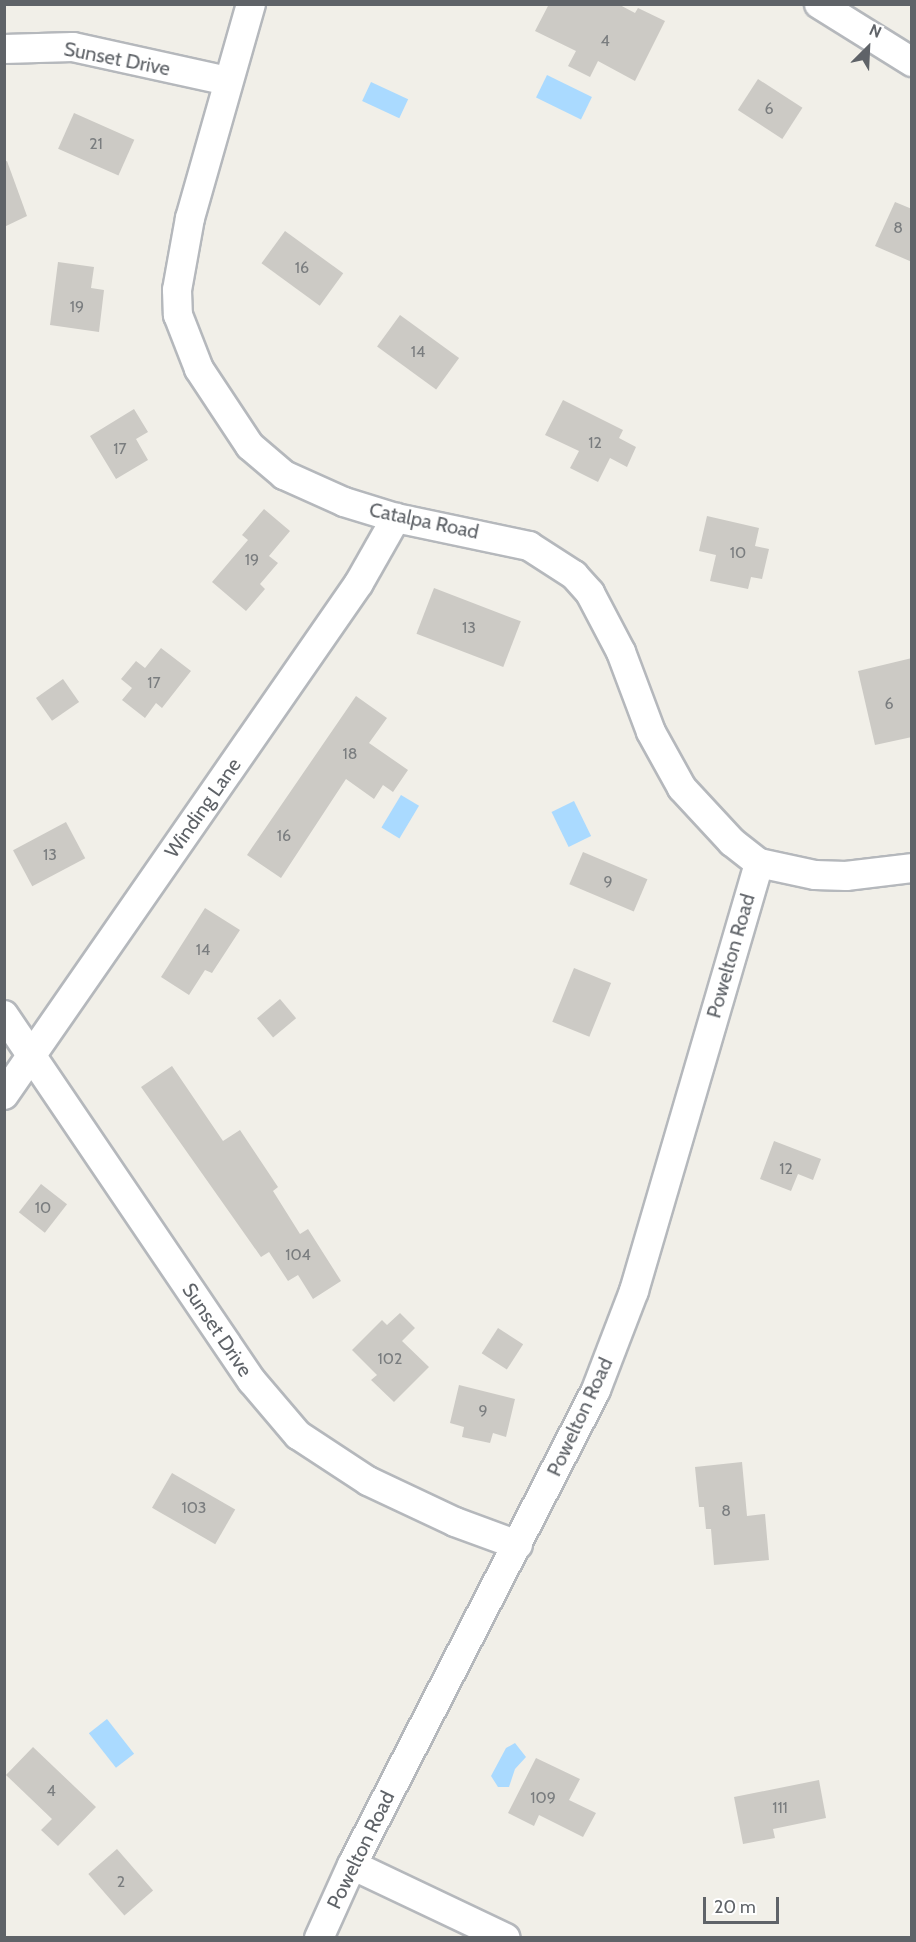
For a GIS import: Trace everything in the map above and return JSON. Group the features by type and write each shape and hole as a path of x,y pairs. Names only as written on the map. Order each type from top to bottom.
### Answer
{"street":[{"name":"Catalpa Road","path":"251,4 190,218 177,290 178,315 199,369 250,446 284,475 344,502 396,518 519,543 574,575 590,593 621,652 651,732 681,788 732,842 759,862 836,875 912,868"},
{"path":"819,4 912,62"},
{"name":"Sunset Drive","path":"4,49 73,47 228,81"},
{"name":"Winding Lane","path":"4,1095 359,583 396,518"},
{"name":"Powelton Road","path":"319,1938 352,1865 596,1390 634,1291 759,862"},
{"name":"Sunset Drive","path":"4,1015 252,1380 298,1435 368,1481 455,1522 518,1545"},
{"path":"352,1865 506,1938"}],"water":[{"path":"547,75 592,97 581,119 536,97"},
{"path":"371,82 408,99 399,118 362,101"},
{"path":"401,795 419,806 399,838 381,828"},
{"path":"574,801 591,836 569,847 552,812"},
{"path":"107,1719 134,1754 116,1768 89,1733"},
{"path":"515,1743 526,1757 515,1769 509,1787 498,1787 491,1776 506,1748"}],"building":[{"path":"549,4 618,4 635,13 638,8 665,21 635,81 598,61 590,77 568,66 576,51 535,31"},
{"path":"758,79 802,108 782,139 738,110"},
{"path":"74,113 134,140 118,175 58,149"},
{"path":"7,161 27,216 4,227 4,162"},
{"path":"895,202 912,209 912,262 875,246"},
{"path":"285,231 343,273 320,306 261,263"},
{"path":"58,262 94,267 91,288 104,290 99,332 50,325"},
{"path":"400,315 459,358 436,389 377,347"},
{"path":"563,400 623,430 619,438 636,447 627,467 610,458 598,482 570,468 579,451 545,435"},
{"path":"134,409 148,432 136,439 148,460 116,479 90,436"},
{"path":"264,509 290,531 269,556 278,563 260,584 265,589 246,611 212,582 248,540 242,535"},
{"path":"707,516 759,528 755,546 769,549 762,579 751,577 748,589 710,581 716,555 699,551"},
{"path":"434,588 521,621 503,667 416,634"},
{"path":"161,648 191,671 162,708 156,703 145,718 122,700 132,688 121,679 136,661 145,668"},
{"path":"912,658 912,737 875,745 858,671"},
{"path":"63,679 79,702 52,721 36,698"},
{"path":"356,696 387,718 369,743 408,770 393,792 383,785 374,799 346,779 281,878 247,855"},
{"path":"66,822 85,858 32,886 13,850"},
{"path":"583,852 647,879 634,912 569,884"},
{"path":"205,908 240,930 212,973 205,970 189,995 161,977"},
{"path":"574,968 611,983 589,1037 552,1022"},
{"path":"280,999 296,1018 273,1037 257,1018"},
{"path":"172,1066 223,1141 240,1130 278,1187 273,1191 300,1234 308,1229 341,1281 313,1299 298,1275 288,1281 269,1252 261,1257 141,1087"},
{"path":"774,1141 821,1159 813,1180 798,1174 791,1191 760,1179"},
{"path":"41,1184 67,1204 45,1233 19,1212"},
{"path":"400,1313 415,1328 402,1341 429,1367 394,1402 371,1380 377,1375 352,1350 382,1320 387,1325"},
{"path":"498,1328 523,1344 507,1369 482,1353"},
{"path":"459,1385 515,1399 506,1437 493,1433 490,1443 462,1437 464,1427 450,1423"},
{"path":"742,1462 747,1516 765,1514 769,1560 714,1565 711,1529 706,1529 704,1507 699,1507 695,1467"},
{"path":"172,1473 235,1510 215,1544 152,1508"},
{"path":"33,1747 96,1807 58,1846 41,1830 52,1819 6,1775"},
{"path":"536,1758 580,1779 569,1800 596,1813 583,1837 539,1815 534,1826 508,1813"},
{"path":"819,1780 826,1818 773,1829 775,1838 743,1844 734,1797"},
{"path":"117,1849 153,1891 124,1915 88,1874"}]}
